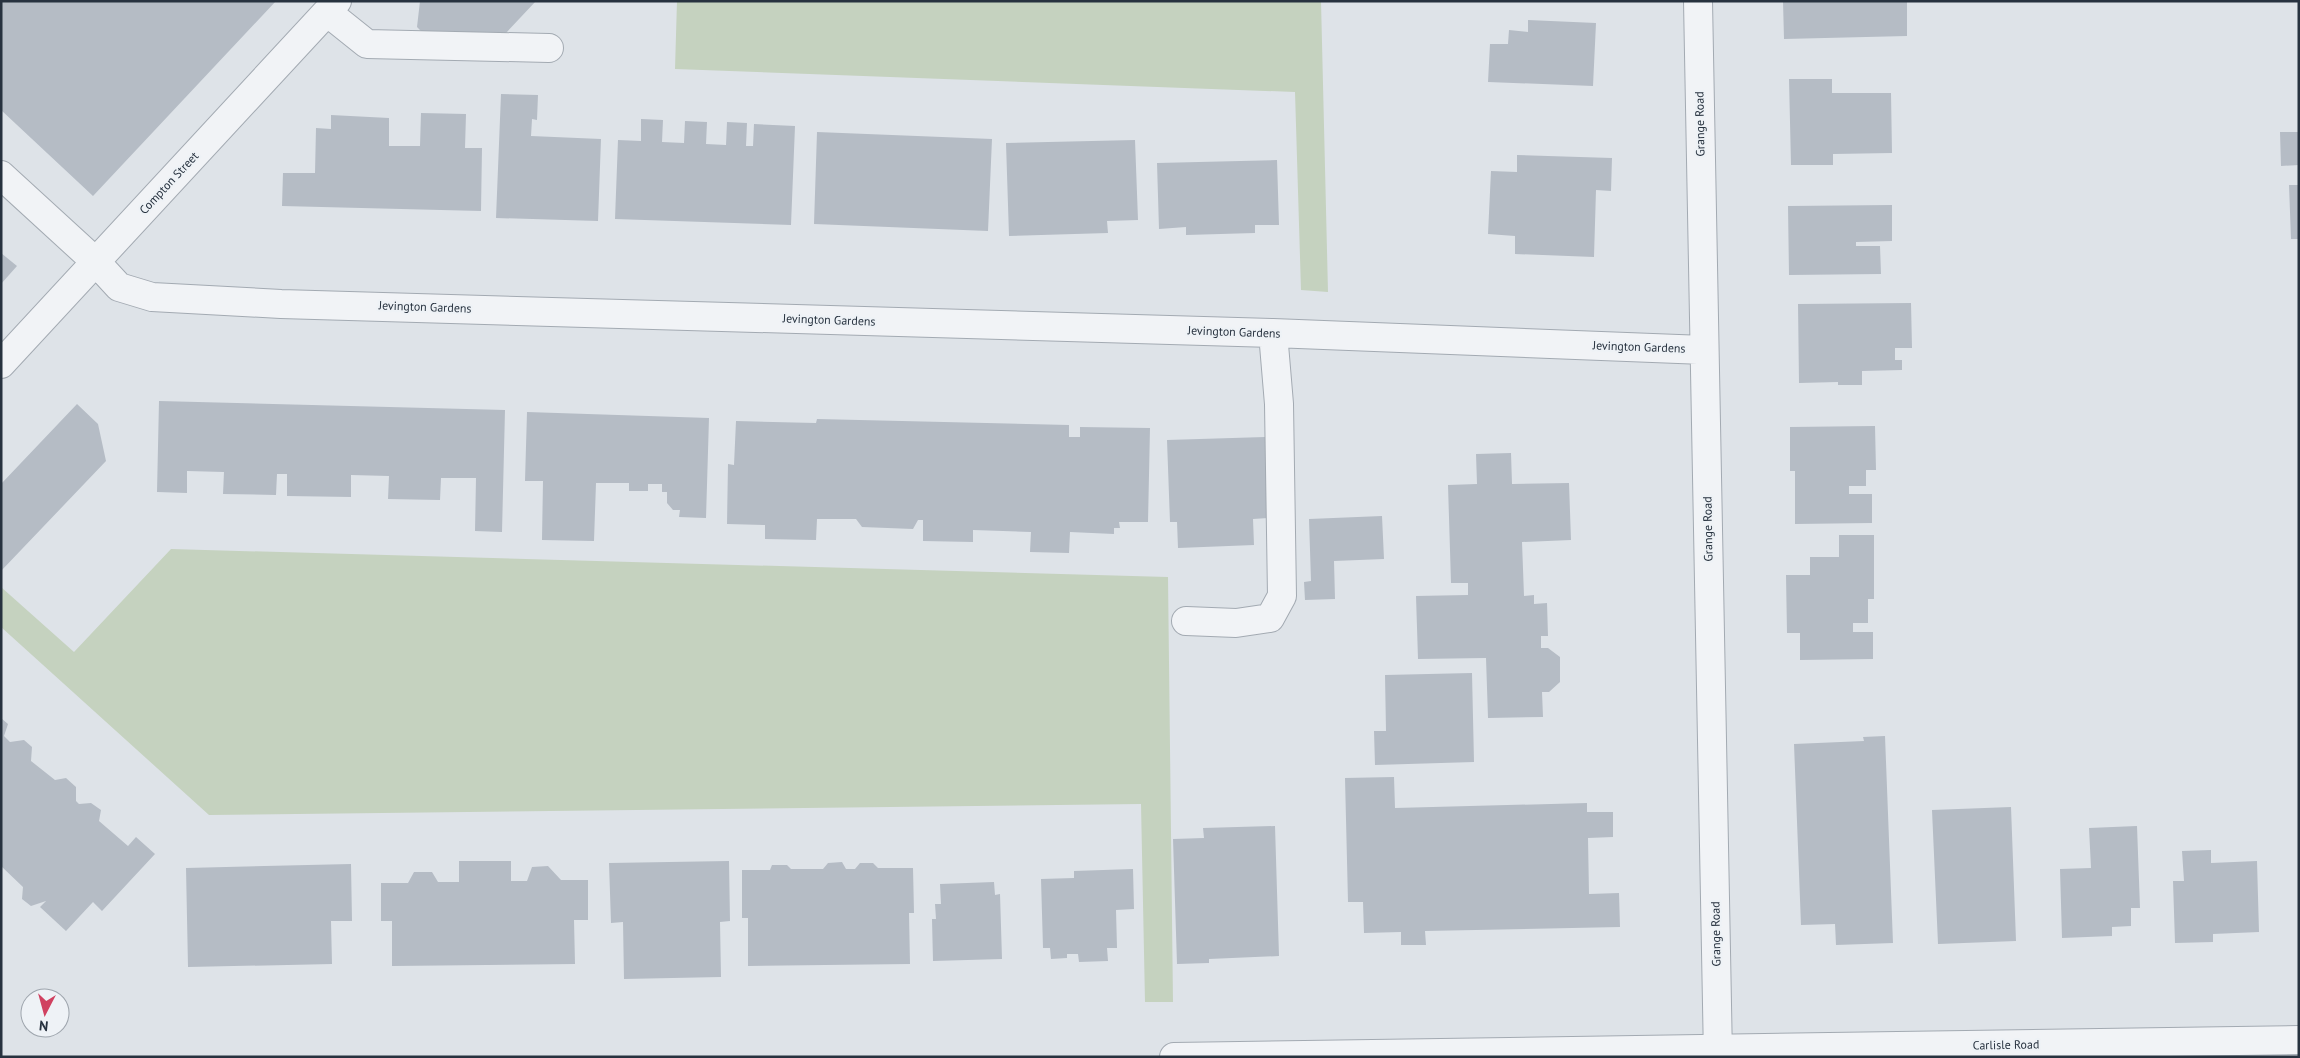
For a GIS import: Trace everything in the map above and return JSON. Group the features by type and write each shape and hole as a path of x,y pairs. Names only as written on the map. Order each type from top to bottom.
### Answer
{"street":[{"name":"Grange Road","path":"1698,1 1718,1053"},
{"path":"332,7 368,44 549,48"},
{"name":"Compton Street","path":"1,364 332,7"},
{"name":"Jevington Gardens","path":"1,175 96,262 119,287 152,298 281,304 1273,333 1704,350"},
{"path":"1186,621 1236,623 1270,618 1282,596 1279,404 1273,333"},
{"name":"Carlisle Road","path":"1174,1057 1718,1053 2299,1040"}],"green space":[{"path":"677,1 1321,1 1328,292 1301,290 1295,92 675,69"},
{"path":"171,549 1168,577 1173,1002 1145,1002 1141,804 209,815 1,627 1,587 74,652"}],"building":[{"path":"1,1 276,1 93,196 1,110"},
{"path":"420,1 536,1 506,33 430,40 417,27"},
{"path":"1783,1 1907,1 1907,36 1784,39"},
{"path":"1528,20 1596,23 1593,86 1488,82 1490,44 1508,44 1509,30 1528,32"},
{"path":"1789,79 1832,79 1832,93 1891,93 1892,153 1833,154 1833,165 1791,165"},
{"path":"501,94 538,95 537,120 532,119 531,136 601,139 598,221 496,218"},
{"path":"421,113 466,114 465,148 482,148 481,211 282,206 283,173 315,173 316,128 331,129 331,115 389,118 389,146 420,146"},
{"path":"641,119 663,120 662,142 684,143 685,121 707,122 706,144 726,145 727,122 747,123 746,146 753,146 754,124 795,126 791,225 615,219 618,140 641,141"},
{"path":"817,132 992,139 988,231 814,224"},
{"path":"2280,132 2299,132 2299,165 2281,166"},
{"path":"1135,140 1138,220 1107,221 1108,233 1009,236 1006,143"},
{"path":"1517,155 1612,158 1611,191 1596,190 1594,257 1515,254 1515,236 1488,234 1491,171 1517,172"},
{"path":"1277,160 1279,225 1255,225 1255,233 1186,235 1186,227 1159,229 1157,163"},
{"path":"2289,185 2299,185 2299,239 2291,239"},
{"path":"1892,205 1892,241 1856,242 1856,246 1880,246 1881,274 1789,275 1788,206"},
{"path":"1,253 17,266 1,284"},
{"path":"1911,303 1912,348 1895,348 1895,360 1902,360 1902,370 1862,371 1862,385 1838,385 1838,382 1799,383 1798,304"},
{"path":"159,401 505,410 502,532 475,531 476,478 441,478 440,500 388,499 389,476 351,475 351,497 287,496 287,474 277,474 276,495 223,494 224,472 187,471 187,493 157,492"},
{"path":"77,404 98,424 106,461 1,571 1,484"},
{"path":"527,412 709,418 706,518 679,517 680,510 673,510 667,503 667,492 662,492 662,484 648,484 648,491 629,491 629,483 596,483 594,541 542,540 543,481 525,481"},
{"path":"817,419 1069,425 1069,437 1080,437 1080,427 1150,428 1148,522 1119,522 1120,528 1114,528 1114,534 1070,532 1069,553 1030,552 1031,532 973,530 973,542 923,541 923,520 918,520 913,529 862,527 856,519 817,519 816,540 765,539 765,525 727,524 728,464 734,465 736,421 816,423"},
{"path":"1875,426 1876,470 1866,470 1866,486 1849,486 1849,494 1872,494 1872,523 1795,524 1795,471 1790,471 1790,427"},
{"path":"1265,437 1268,518 1253,519 1254,545 1178,548 1177,522 1170,522 1167,440"},
{"path":"1511,453 1512,484 1569,483 1571,540 1522,542 1524,596 1534,595 1534,604 1547,603 1548,636 1541,636 1541,648 1548,648 1560,657 1560,682 1549,692 1542,692 1543,717 1488,718 1486,658 1418,659 1416,596 1468,595 1468,583 1451,583 1448,485 1477,484 1476,454"},
{"path":"1382,516 1384,559 1334,561 1335,599 1305,600 1304,582 1311,581 1309,519"},
{"path":"1839,535 1874,535 1874,599 1868,599 1868,623 1853,623 1853,632 1873,632 1873,659 1800,660 1800,633 1787,633 1786,575 1810,575 1810,557 1839,557"},
{"path":"1472,673 1474,762 1375,765 1374,731 1386,731 1385,675"},
{"path":"1,718 8,724 4,736 10,742 24,740 32,747 31,761 55,780 66,778 76,787 76,801 79,804 91,803 101,810 99,821 128,846 136,837 155,854 102,911 93,902 66,931 40,907 46,901 31,906 22,899 23,887 1,866"},
{"path":"1885,736 1893,943 1836,945 1835,924 1801,925 1794,744 1864,741 1863,737"},
{"path":"1394,777 1395,808 1587,803 1587,812 1613,812 1613,837 1588,838 1589,894 1619,893 1620,927 1425,931 1426,945 1401,945 1401,932 1364,933 1363,902 1348,902 1345,778"},
{"path":"2011,807 2016,941 1938,944 1932,810"},
{"path":"1275,826 1279,956 1209,959 1209,963 1177,964 1173,839 1204,838 1203,828"},
{"path":"2137,826 2140,908 2131,908 2131,926 2112,927 2112,936 2062,938 2060,869 2091,868 2089,828"},
{"path":"2211,850 2211,863 2257,861 2259,932 2213,934 2213,942 2175,943 2173,881 2184,881 2182,851"},
{"path":"459,861 511,861 511,881 527,881 532,867 548,866 561,880 588,880 588,920 574,920 575,964 392,966 392,921 381,921 381,883 408,883 414,872 432,872 438,882 459,882"},
{"path":"729,861 730,921 720,922 721,977 624,979 623,922 611,923 609,863"},
{"path":"842,862 846,869 855,869 860,863 873,863 878,868 913,868 914,913 909,913 910,964 748,966 748,918 742,918 742,870 770,870 772,865 787,865 791,869 823,869 828,863"},
{"path":"351,864 352,921 331,921 332,964 188,967 186,868"},
{"path":"1133,869 1134,909 1116,910 1117,948 1107,948 1108,961 1079,962 1078,954 1067,954 1067,958 1051,959 1050,948 1043,948 1041,879 1074,878 1074,871"},
{"path":"994,882 995,895 1000,894 1002,959 933,961 932,919 936,919 935,904 941,904 940,884"}]}
